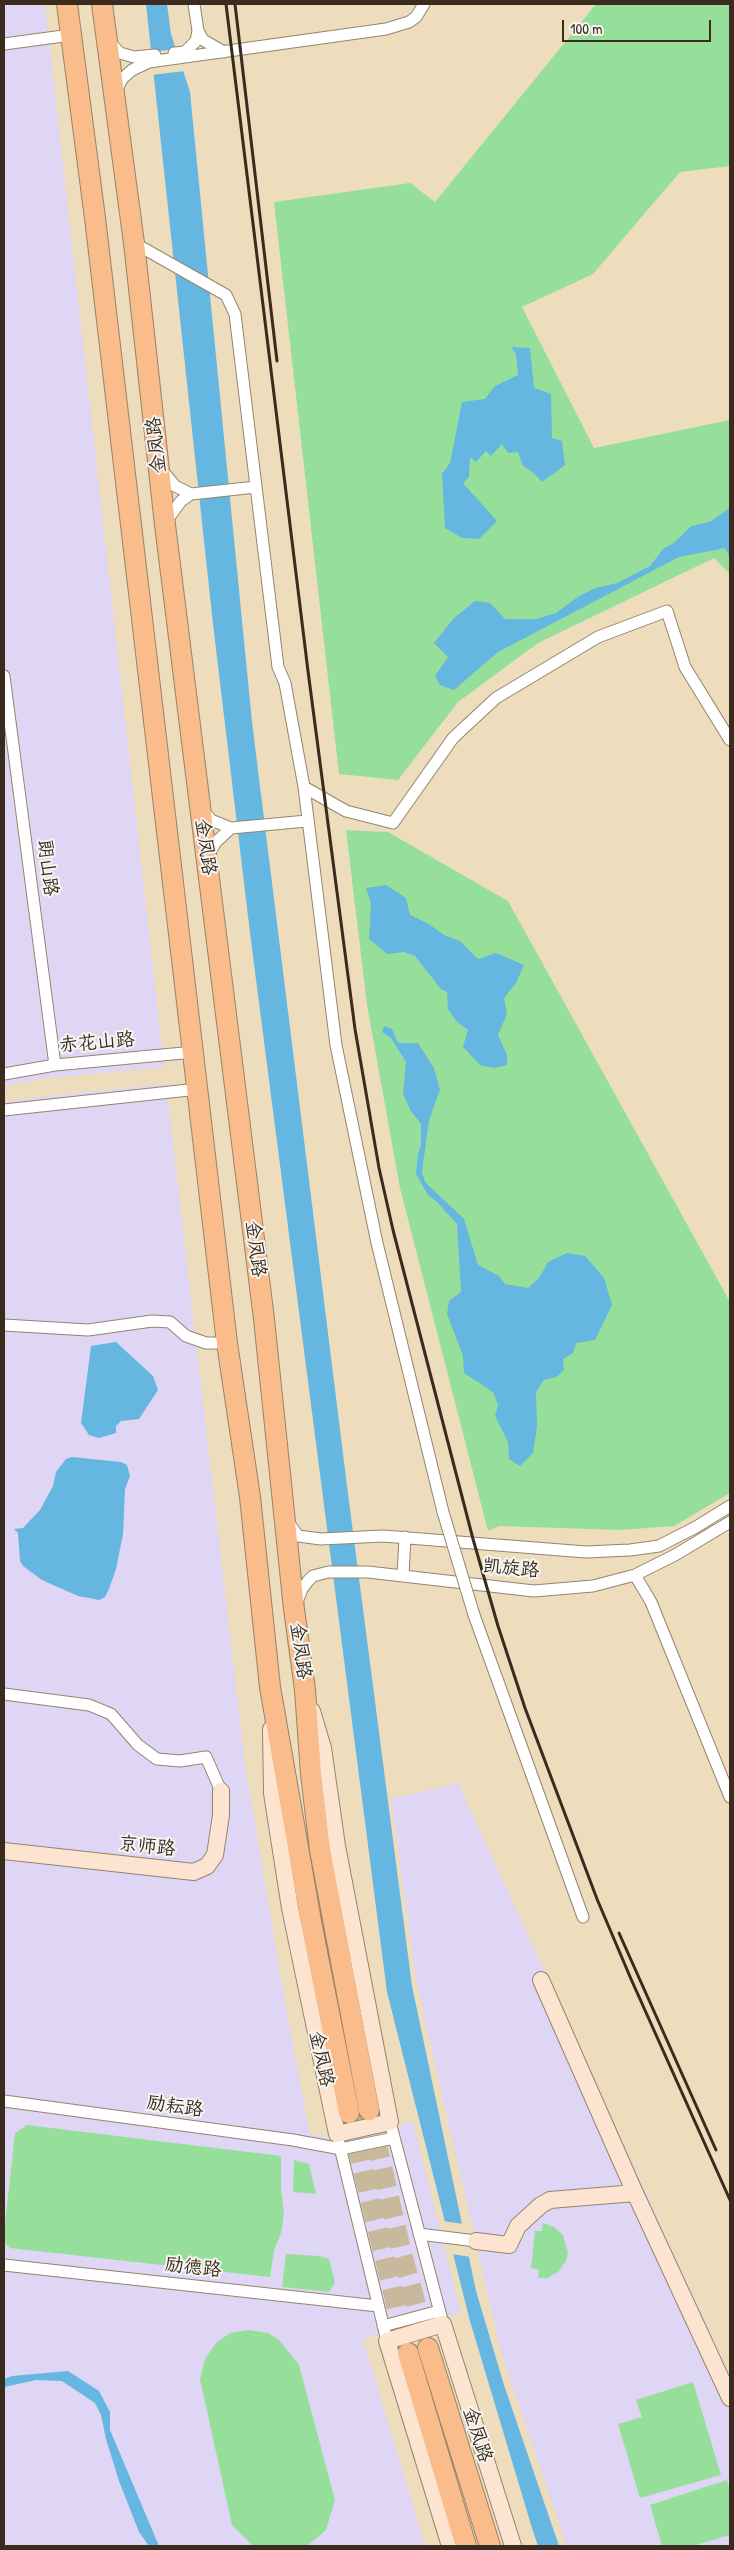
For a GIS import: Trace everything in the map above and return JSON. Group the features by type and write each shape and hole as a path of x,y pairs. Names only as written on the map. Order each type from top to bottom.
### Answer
{"highway":[{"name":"金凤路","path":"66,4 96,228 194,1052 226,1343 250,1497 270,1687 312,1927 349,2113"},
{"name":"金凤路","path":"102,4 134,243 165,525 264,1319 294,1609 306,1690 310,1774 320,1850 369,2110"},
{"name":"金凤路","path":"428,2348 490,2546"},
{"path":"408,2353 466,2546"}],"street":[{"path":"194,4 198,30 203,40 224,52"},
{"path":"108,41 120,53 149,59 224,52 399,27 416,17 424,4"},
{"path":"186,55 196,41 198,30"},
{"path":"4,44 71,35"},
{"path":"115,92 122,79 149,59"},
{"path":"134,243 167,263 198,278 226,296 235,314 278,667 285,683 304,787 336,1045 377,1243 443,1512 474,1615 583,1917"},
{"path":"160,468 174,486 194,494"},
{"path":"165,525 169,516 181,501 194,494 256,487"},
{"path":"304,787 346,811 393,823 454,738 496,698 598,637 667,611 684,667 730,740"},
{"name":"朗山路","path":"4,676 55,1065"},
{"path":"200,806 211,820 231,828 307,821"},
{"path":"207,856 216,842 231,828"},
{"name":"赤花山路","path":"4,1074 55,1065 194,1052"},
{"path":"4,1110 198,1088"},
{"path":"4,1324 88,1330 152,1321 170,1322 186,1336 206,1343 226,1343"},
{"name":"凯旋路","path":"284,1514 298,1536 321,1539 358,1536 405,1538 586,1552 630,1550 659,1546 696,1527 730,1506"},
{"name":"凯旋路","path":"294,1609 302,1589 308,1581 313,1576 328,1572 360,1572 534,1590 593,1586 635,1575 675,1555 730,1522"},
{"path":"403,1576 405,1538"},
{"path":"635,1575 651,1602 730,1797"},
{"name":"金凤路","path":"270,1687 272,1792 292,1917 339,2142"},
{"name":"金凤路","path":"306,1690 323,1748 336,1846 392,2130"},
{"path":"4,1694 89,1705 111,1714 138,1745 157,1759 180,1761 206,1757 221,1791"},
{"name":"京师路","path":"4,1851 194,1872 208,1866 215,1855 221,1815 221,1791"},
{"path":"541,1980 635,2193 730,2398"},
{"name":"励耘路","path":"4,2101 293,2140 339,2142"},
{"path":"385,2333 441,2317 392,2130 339,2142 385,2333 450,2546"},
{"path":"419,2234 509,2245 518,2226 541,2205 550,2200 635,2193"},
{"name":"励德路","path":"4,2264 378,2306"},
{"name":"金凤路","path":"441,2317 513,2546"}],"shaded area":[{"path":"4,4 45,4 164,1067 48,1078 4,1086"},
{"path":"166,1084 245,1764 286,2009 310,2134 338,2139 413,2122 461,2313 363,2339 425,2546 4,2546 4,1102"},
{"path":"458,1783 730,2376 730,2546 567,2546 502,2355 417,1985 391,1799"}],"green space":[{"path":"596,4 730,4 730,166 680,172 593,274 522,307 594,448 730,420 730,574 714,558 538,643 458,702 398,780 339,774 274,202 410,183 435,202"},
{"path":"346,830 388,832 508,901 730,1302 730,1493 674,1526 620,1530 499,1526 488,1531 400,1188 367,1005"},
{"path":"27,2125 281,2156 281,2189 284,2213 281,2233 274,2250 270,2277 10,2248 4,2242 4,2233 15,2133"},
{"path":"294,2160 309,2164 316,2194 293,2192"},
{"path":"543,2223 554,2227 563,2235 568,2253 566,2261 558,2272 547,2278 538,2278 539,2270 531,2268 535,2231 542,2231"},
{"path":"286,2254 319,2256 329,2259 335,2283 329,2292 282,2287"},
{"path":"249,2330 268,2333 279,2340 299,2365 335,2500 326,2530 307,2546 253,2546 232,2525 200,2379 205,2359 216,2343 230,2333"},
{"path":"693,2382 721,2475 640,2498 618,2424 642,2417 636,2400"},
{"path":"727,2480 730,2492 730,2535 693,2546 662,2546 650,2505"}],"water":[{"path":"146,4 167,4 171,34 190,92 252,722 347,1486 412,1986 476,2291 504,2385 559,2546 538,2546 532,2528 470,2321 387,1992 250,933 213,624"},
{"path":"511,347 530,348 534,388 551,394 552,438 562,441 565,465 542,482 534,473 523,466 518,452 508,453 502,444 491,456 486,451 476,462 470,457 469,477 463,483 497,521 479,539 462,538 445,528 442,474 450,463 462,402 485,399 495,386 518,375 516,354"},
{"path":"730,509 730,558 725,548 679,557 498,652 454,690 440,685 435,676 448,657 434,643 454,618 475,601 490,603 505,619 536,619 556,613 579,596 596,588 617,583 650,566 664,548 674,543 691,526 710,522"},
{"path":"386,885 406,898 410,915 429,924 444,935 460,941 478,959 496,953 524,965 516,983 504,998 507,1014 498,1035 507,1055 507,1065 494,1068 480,1065 463,1047 468,1030 457,1022 448,1009 447,992 441,989 415,956 404,952 387,954 369,939 371,904 366,888"},
{"path":"384,1026 392,1029 398,1043 418,1043 434,1068 440,1090 429,1120 422,1172 425,1182 464,1219 478,1265 499,1276 505,1284 528,1288 539,1278 548,1262 567,1253 585,1256 604,1278 612,1305 595,1340 576,1343 573,1353 563,1359 564,1370 556,1377 544,1380 536,1392 537,1427 533,1453 520,1466 509,1459 508,1442 495,1416 498,1405 493,1392 464,1373 463,1356 447,1314 449,1301 461,1292 457,1224 428,1195 416,1174 421,1145 421,1124 411,1111 403,1094 406,1062 391,1038 382,1032"},
{"path":"116,1342 153,1376 158,1390 139,1419 121,1421 116,1426 116,1433 99,1438 89,1435 81,1423 91,1346"},
{"path":"72,1457 121,1462 127,1465 130,1476 125,1489 123,1534 116,1569 105,1597 99,1600 78,1596 42,1580 23,1566 20,1561 18,1533 14,1529 23,1528 40,1510 53,1486 56,1472 66,1459"},
{"path":"68,2371 99,2391 110,2412 110,2430 159,2546 149,2546 139,2532 119,2481 101,2415 95,2403 62,2381 36,2380 4,2387 4,2379 12,2376"}],"pier":[{"path":"178,49 185,71 151,75 148,52"},
{"path":"442,2221 464,2224 471,2257 451,2254"}],"tunnel":[{"path":"369,2110 402,2254 428,2348"},
{"path":"349,2113 408,2353"}],"railway":[{"path":"226,4 308,671 355,1029 379,1168 393,1230 473,1539 498,1626 525,1708 597,1899 730,2200"},
{"path":"235,4 277,361"},
{"path":"619,1933 716,2150"}]}
